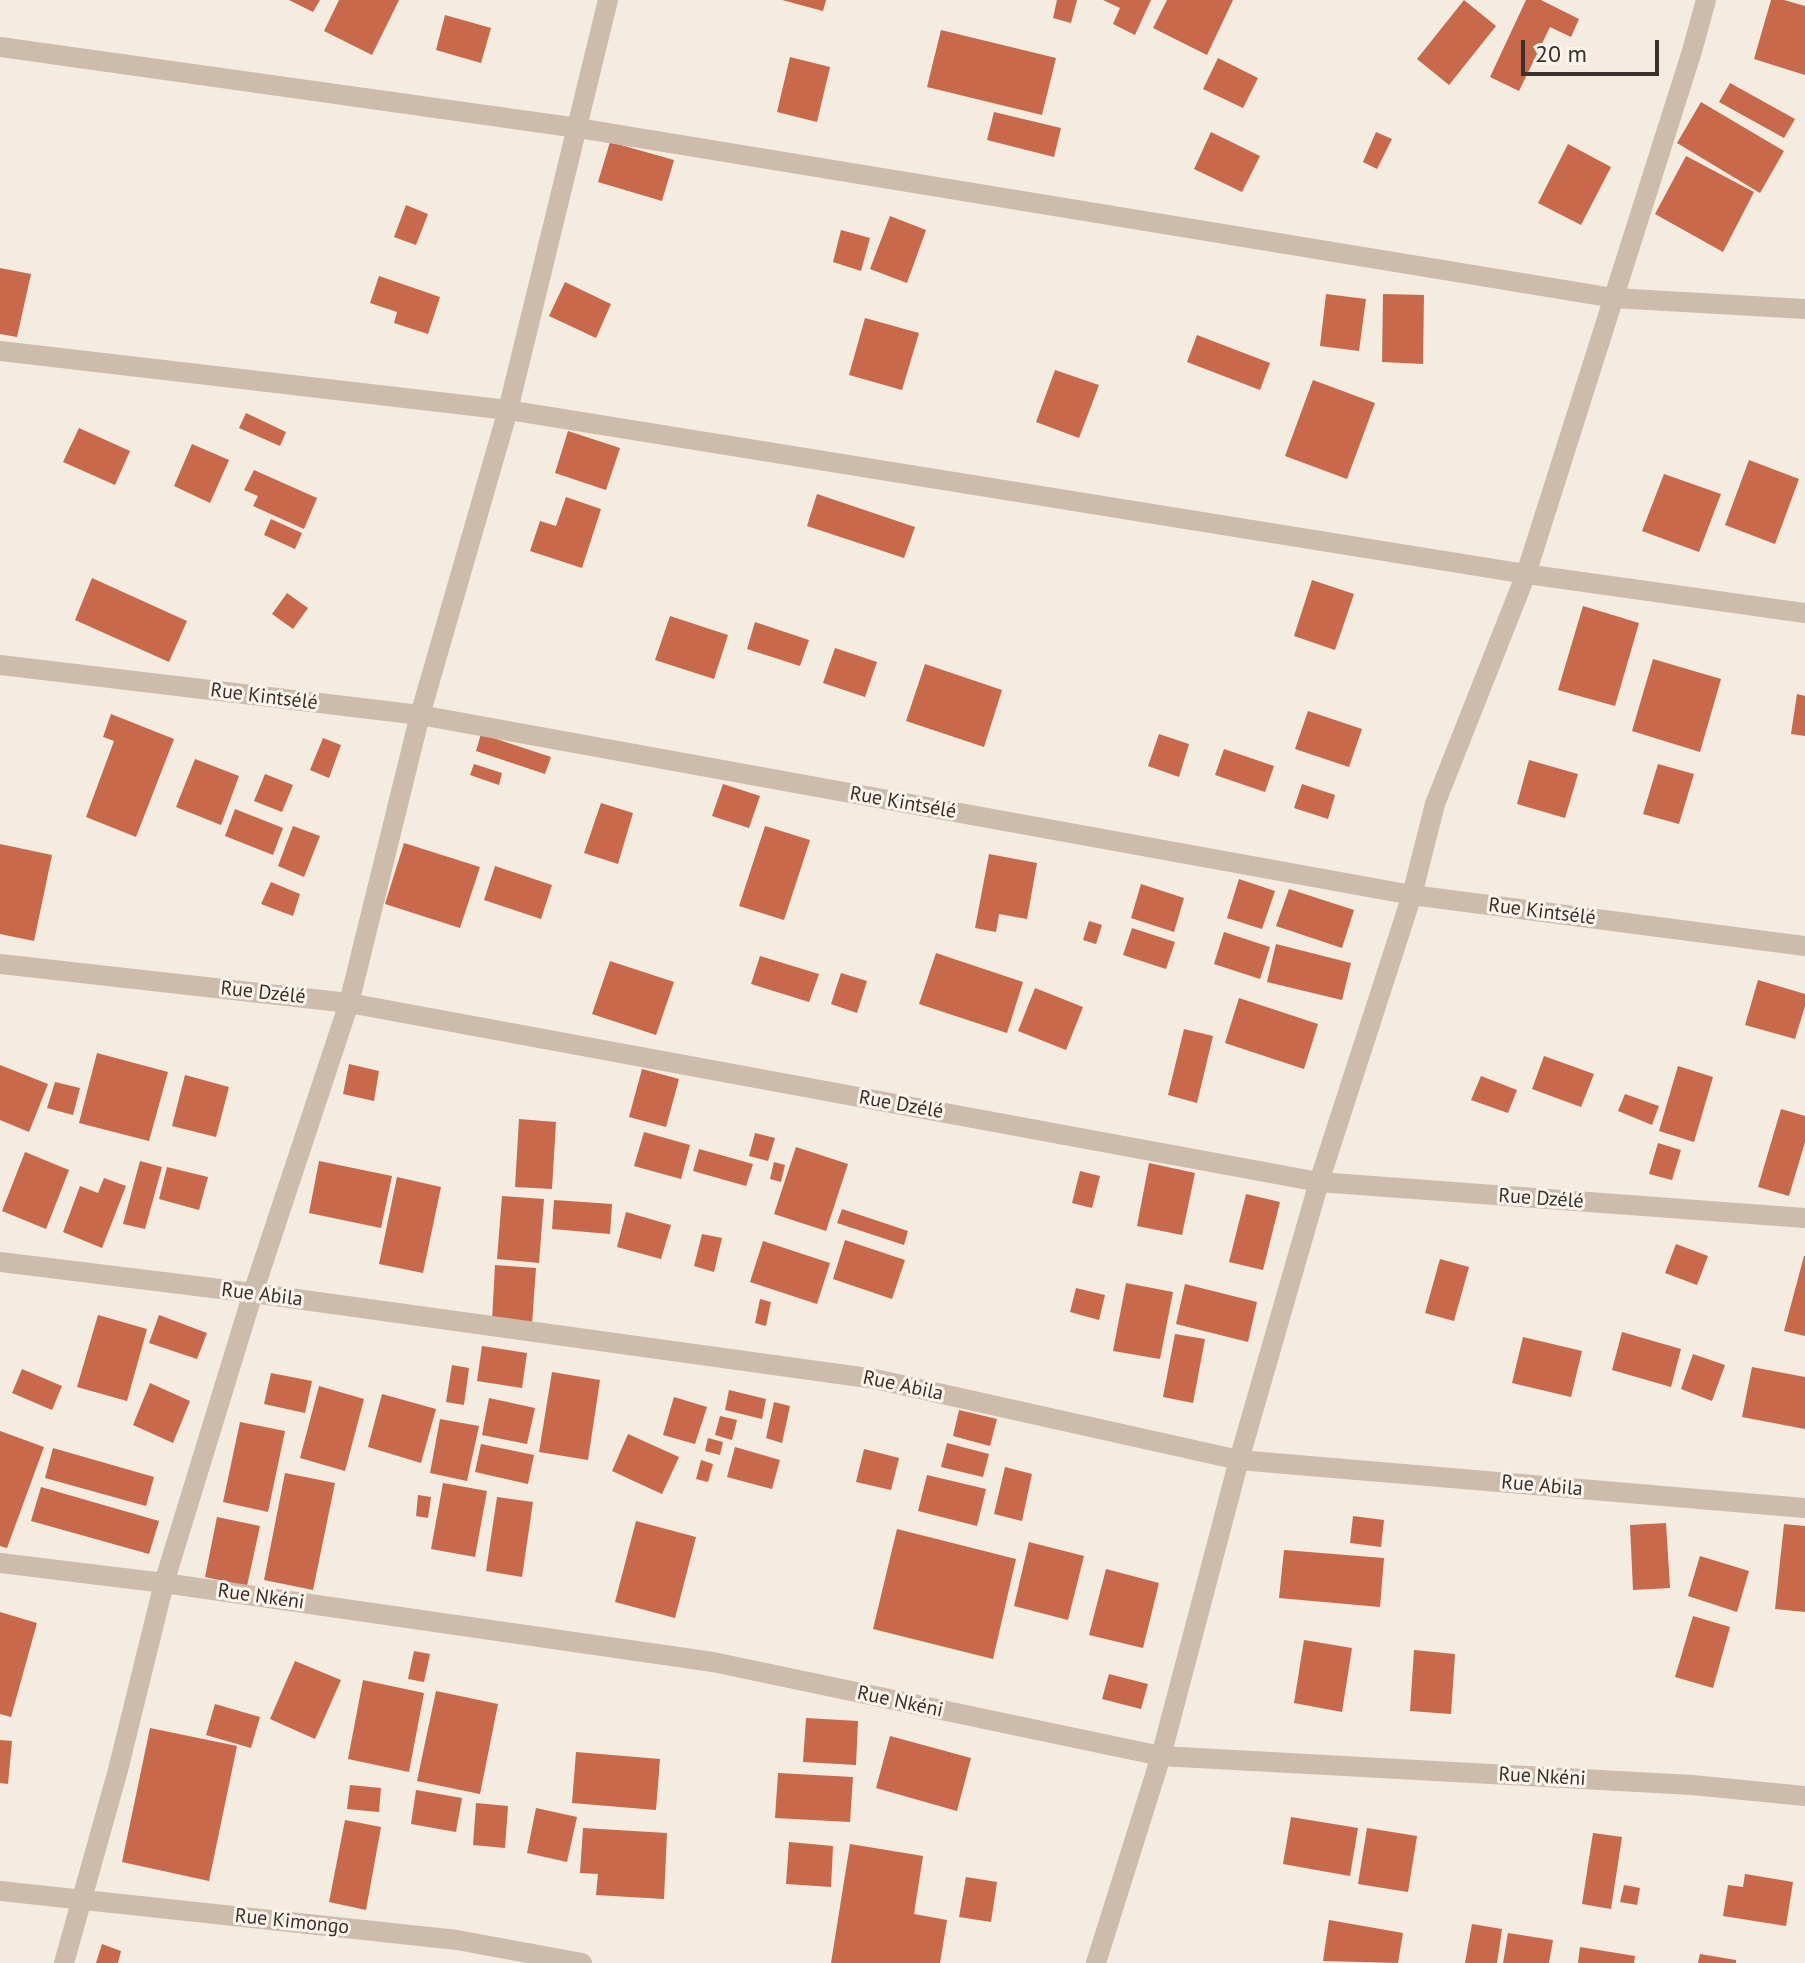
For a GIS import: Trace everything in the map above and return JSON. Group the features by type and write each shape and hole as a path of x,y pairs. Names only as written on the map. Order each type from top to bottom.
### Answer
{"street":[{"path":"64,1963 164,1583 253,1293 349,1003 420,715 508,410 608,0"},
{"path":"1096,1963 1161,1756 1239,1460 1319,1182 1412,895 1435,804 1526,574 1706,0"},
{"path":"0,47 578,128 1614,298 1805,309"},
{"path":"0,351 508,410 1526,574 1805,613"},
{"name":"Rue Kintsélé","path":"0,665 420,715 1412,895 1805,946"},
{"name":"Rue Dzélé","path":"0,964 349,1003 1319,1182 1805,1218"},
{"name":"Rue Abila","path":"0,1262 253,1293 875,1379 1239,1460 1805,1508"},
{"name":"Rue Nkéni","path":"0,1563 164,1583 713,1662 1161,1756 1692,1785 1805,1796"},
{"name":"Rue Kimongo","path":"0,1891 457,1940 582,1963"}],"building":[{"path":"289,0 320,0 313,12"},
{"path":"339,0 399,0 372,55 324,31"},
{"path":"782,0 826,0 823,11"},
{"path":"1057,0 1077,0 1071,23 1053,18"},
{"path":"1103,0 1151,0 1135,35 1113,24 1120,8"},
{"path":"1167,0 1233,0 1207,55 1153,28"},
{"path":"1464,0 1496,26 1449,85 1417,59"},
{"path":"1526,0 1541,0 1579,19 1571,37 1550,27 1519,91 1490,77"},
{"path":"1771,0 1805,6 1805,75 1754,59"},
{"path":"445,15 491,28 481,63 436,50"},
{"path":"941,30 1056,58 1042,115 927,87"},
{"path":"790,57 830,67 817,122 777,112"},
{"path":"1218,58 1258,78 1243,108 1203,89"},
{"path":"1730,83 1795,119 1784,138 1719,102"},
{"path":"1701,102 1784,151 1760,193 1677,143"},
{"path":"994,112 1061,128 1054,157 987,140"},
{"path":"1211,132 1260,156 1242,192 1194,169"},
{"path":"1376,132 1392,139 1377,169 1363,162"},
{"path":"610,142 674,160 662,201 598,182"},
{"path":"1568,144 1611,167 1581,225 1538,203"},
{"path":"1686,156 1754,192 1723,252 1655,214"},
{"path":"406,205 428,214 416,245 394,237"},
{"path":"890,216 926,230 907,283 870,269"},
{"path":"841,230 870,238 861,271 833,262"},
{"path":"0,268 31,274 17,337 0,334"},
{"path":"379,276 440,297 428,334 394,323 397,312 370,303"},
{"path":"565,282 611,304 596,338 549,316"},
{"path":"1326,294 1366,299 1359,351 1320,346"},
{"path":"1383,294 1424,295 1423,364 1382,362"},
{"path":"865,318 919,333 902,390 849,375"},
{"path":"1197,335 1270,363 1260,390 1187,362"},
{"path":"1055,370 1099,385 1079,438 1036,422"},
{"path":"1313,380 1375,403 1347,479 1285,456"},
{"path":"246,413 286,432 280,446 239,428"},
{"path":"79,428 130,451 115,485 63,462"},
{"path":"568,431 620,448 606,490 555,473"},
{"path":"192,444 229,460 210,503 174,486"},
{"path":"1749,460 1799,479 1775,544 1725,525"},
{"path":"254,470 317,498 304,529 253,506 258,496 244,490"},
{"path":"1664,474 1721,494 1699,552 1642,531"},
{"path":"817,494 915,527 904,558 807,526"},
{"path":"566,497 601,509 582,568 530,551 540,521 556,526"},
{"path":"271,519 302,533 295,549 264,535"},
{"path":"92,578 187,621 169,662 75,620"},
{"path":"1312,580 1354,594 1335,650 1294,636"},
{"path":"287,593 308,608 293,629 272,614"},
{"path":"1583,606 1639,623 1615,706 1558,690"},
{"path":"670,616 728,635 714,679 655,660"},
{"path":"755,622 809,640 800,666 747,649"},
{"path":"835,648 877,662 865,697 823,683"},
{"path":"1653,659 1721,679 1700,752 1632,731"},
{"path":"925,664 1002,690 984,747 906,721"},
{"path":"1797,694 1805,696 1805,736 1791,734"},
{"path":"1308,711 1362,729 1349,767 1295,749"},
{"path":"111,714 174,739 136,837 86,817 114,741 103,737"},
{"path":"481,734 551,757 545,774 476,751"},
{"path":"1159,734 1189,744 1179,777 1148,766"},
{"path":"323,738 341,745 329,778 310,770"},
{"path":"1224,749 1274,766 1265,792 1215,775"},
{"path":"195,759 239,776 221,825 176,807"},
{"path":"1529,760 1578,774 1565,818 1517,804"},
{"path":"474,764 502,773 499,785 470,775"},
{"path":"1658,764 1694,774 1679,824 1643,814"},
{"path":"265,774 293,785 282,812 254,801"},
{"path":"723,784 760,796 749,828 712,816"},
{"path":"1302,784 1335,795 1328,819 1294,808"},
{"path":"601,803 633,813 618,864 584,853"},
{"path":"235,809 283,828 273,855 225,836"},
{"path":"293,826 320,836 304,877 278,866"},
{"path":"765,826 810,840 784,920 739,906"},
{"path":"404,843 480,867 460,928 385,904"},
{"path":"0,844 52,855 34,941 0,934"},
{"path":"989,854 1037,863 1027,919 999,914 996,932 975,928"},
{"path":"495,866 552,885 541,919 484,900"},
{"path":"1239,879 1275,891 1262,929 1227,918"},
{"path":"271,882 300,894 293,916 261,904"},
{"path":"1141,884 1184,898 1174,932 1131,918"},
{"path":"1289,889 1354,910 1342,948 1276,926"},
{"path":"1089,921 1102,925 1096,944 1083,940"},
{"path":"1132,928 1175,942 1166,969 1123,955"},
{"path":"1224,932 1270,947 1260,979 1214,964"},
{"path":"1276,944 1351,963 1342,1000 1267,982"},
{"path":"936,953 1023,982 1007,1033 919,1004"},
{"path":"760,956 819,974 809,1002 751,984"},
{"path":"610,961 674,982 656,1035 592,1014"},
{"path":"841,973 867,981 857,1013 831,1004"},
{"path":"1758,980 1805,994 1805,1006 1795,1039 1745,1025"},
{"path":"1035,988 1083,1007 1066,1050 1018,1031"},
{"path":"1239,998 1318,1024 1304,1069 1225,1043"},
{"path":"1184,1029 1213,1036 1197,1103 1168,1095"},
{"path":"97,1053 168,1072 149,1141 79,1123"},
{"path":"1544,1056 1594,1074 1581,1107 1532,1089"},
{"path":"349,1064 379,1071 374,1101 343,1094"},
{"path":"0,1065 48,1084 29,1132 0,1120"},
{"path":"1678,1066 1713,1077 1694,1142 1659,1131"},
{"path":"642,1069 679,1079 666,1127 629,1117"},
{"path":"185,1075 229,1087 216,1137 172,1126"},
{"path":"1481,1076 1517,1090 1508,1113 1471,1100"},
{"path":"55,1082 80,1088 73,1115 47,1108"},
{"path":"1625,1094 1659,1106 1652,1125 1618,1111"},
{"path":"1781,1109 1805,1116 1805,1142 1789,1196 1758,1187"},
{"path":"519,1119 556,1122 552,1189 515,1187"},
{"path":"644,1132 690,1145 681,1179 634,1166"},
{"path":"755,1133 775,1138 768,1161 749,1156"},
{"path":"1658,1143 1681,1150 1672,1180 1649,1174"},
{"path":"796,1147 848,1164 826,1231 774,1214"},
{"path":"699,1149 753,1164 746,1186 693,1171"},
{"path":"25,1152 69,1170 46,1229 2,1211"},
{"path":"140,1161 162,1167 145,1229 123,1224"},
{"path":"319,1161 392,1176 381,1228 309,1213"},
{"path":"774,1162 785,1165 781,1182 770,1179"},
{"path":"1149,1163 1195,1173 1182,1235 1137,1226"},
{"path":"167,1167 208,1177 199,1210 159,1199"},
{"path":"1080,1171 1100,1176 1092,1208 1072,1203"},
{"path":"397,1177 441,1187 423,1273 379,1264"},
{"path":"104,1178 126,1186 102,1248 63,1232 80,1186 98,1193"},
{"path":"1246,1194 1280,1202 1263,1270 1229,1262"},
{"path":"502,1196 544,1199 539,1263 497,1259"},
{"path":"554,1200 612,1204 610,1234 552,1229"},
{"path":"842,1209 908,1231 904,1245 837,1223"},
{"path":"626,1212 671,1225 661,1259 617,1247"},
{"path":"702,1234 722,1238 714,1272 694,1266"},
{"path":"845,1240 905,1260 892,1299 833,1279"},
{"path":"763,1241 830,1263 817,1304 750,1282"},
{"path":"1676,1244 1708,1256 1697,1285 1665,1273"},
{"path":"1805,1256 1805,1336 1784,1331"},
{"path":"1440,1259 1469,1267 1454,1321 1425,1313"},
{"path":"495,1265 536,1268 532,1324 492,1321"},
{"path":"1126,1283 1173,1292 1160,1359 1113,1351"},
{"path":"1185,1284 1257,1302 1248,1342 1176,1324"},
{"path":"1076,1288 1105,1295 1099,1320 1070,1312"},
{"path":"760,1299 771,1302 766,1326 755,1323"},
{"path":"98,1315 147,1329 127,1401 77,1387"},
{"path":"159,1315 207,1333 197,1359 149,1343"},
{"path":"1622,1332 1681,1349 1671,1387 1612,1370"},
{"path":"1175,1334 1205,1339 1193,1403 1163,1397"},
{"path":"1523,1337 1582,1351 1571,1397 1512,1383"},
{"path":"482,1346 527,1353 522,1388 477,1381"},
{"path":"1693,1354 1725,1365 1712,1401 1681,1389"},
{"path":"452,1365 469,1368 464,1405 446,1402"},
{"path":"1752,1367 1805,1377 1805,1429 1742,1417"},
{"path":"22,1369 62,1386 52,1410 12,1393"},
{"path":"552,1372 600,1380 588,1460 539,1452"},
{"path":"271,1373 312,1381 305,1413 264,1404"},
{"path":"150,1383 190,1401 173,1443 133,1425"},
{"path":"319,1386 364,1399 345,1471 300,1458"},
{"path":"729,1390 766,1399 762,1419 725,1410"},
{"path":"382,1394 436,1409 421,1463 368,1447"},
{"path":"674,1397 707,1407 695,1444 663,1435"},
{"path":"489,1398 535,1408 527,1444 482,1435"},
{"path":"774,1402 790,1406 782,1443 766,1438"},
{"path":"959,1410 997,1419 990,1446 953,1436"},
{"path":"720,1416 737,1420 732,1440 715,1435"},
{"path":"440,1419 479,1426 467,1481 430,1473"},
{"path":"240,1422 285,1431 268,1512 223,1502"},
{"path":"0,1431 44,1447 7,1548 0,1546"},
{"path":"628,1434 679,1457 662,1494 612,1471"},
{"path":"708,1438 723,1442 720,1455 705,1451"},
{"path":"947,1443 989,1454 983,1477 941,1467"},
{"path":"481,1444 534,1455 528,1484 475,1472"},
{"path":"735,1447 780,1460 772,1489 727,1477"},
{"path":"53,1448 154,1477 146,1506 45,1478"},
{"path":"864,1449 899,1458 891,1490 856,1482"},
{"path":"701,1460 713,1464 708,1482 696,1479"},
{"path":"1005,1467 1032,1474 1022,1521 994,1514"},
{"path":"285,1473 335,1483 313,1590 264,1580"},
{"path":"927,1475 986,1489 977,1526 918,1511"},
{"path":"443,1483 487,1491 475,1557 431,1549"},
{"path":"41,1487 159,1521 149,1554 31,1521"},
{"path":"418,1495 431,1497 428,1518 416,1516"},
{"path":"497,1497 533,1502 522,1577 486,1571"},
{"path":"1353,1516 1384,1520 1381,1547 1350,1543"},
{"path":"217,1517 260,1526 247,1586 205,1577"},
{"path":"636,1521 696,1537 675,1618 615,1602"},
{"path":"1666,1523 1670,1588 1633,1590 1630,1525"},
{"path":"1784,1524 1805,1526 1805,1612 1775,1609"},
{"path":"897,1529 1016,1559 993,1659 873,1629"},
{"path":"1029,1542 1084,1556 1068,1620 1014,1606"},
{"path":"1284,1550 1384,1558 1380,1607 1279,1598"},
{"path":"1700,1556 1749,1571 1737,1612 1688,1596"},
{"path":"1106,1569 1159,1583 1143,1648 1089,1635"},
{"path":"0,1612 37,1623 11,1717 0,1714"},
{"path":"1693,1616 1730,1627 1713,1688 1675,1677"},
{"path":"1304,1640 1352,1648 1342,1712 1294,1703"},
{"path":"1414,1650 1455,1654 1451,1714 1410,1711"},
{"path":"414,1651 430,1654 424,1682 408,1679"},
{"path":"295,1661 341,1680 315,1739 270,1719"},
{"path":"1109,1674 1148,1684 1141,1709 1102,1699"},
{"path":"363,1680 424,1693 409,1772 348,1759"},
{"path":"436,1691 498,1704 480,1794 417,1781"},
{"path":"215,1704 260,1717 251,1748 206,1735"},
{"path":"806,1718 858,1721 856,1765 803,1762"},
{"path":"150,1728 237,1746 209,1881 122,1862"},
{"path":"890,1736 971,1758 957,1811 876,1788"},
{"path":"0,1740 12,1741 8,1784 0,1783"},
{"path":"576,1752 660,1759 656,1810 572,1803"},
{"path":"778,1773 853,1777 850,1822 775,1818"},
{"path":"350,1785 381,1788 379,1812 347,1809"},
{"path":"416,1790 462,1798 456,1832 411,1824"},
{"path":"476,1803 508,1806 505,1848 473,1845"},
{"path":"536,1808 577,1817 567,1862 527,1853"},
{"path":"1291,1817 1358,1828 1350,1876 1283,1864"},
{"path":"345,1820 381,1827 366,1910 329,1902"},
{"path":"583,1828 667,1833 664,1899 596,1895 598,1874 580,1873"},
{"path":"1367,1828 1417,1836 1408,1892 1358,1884"},
{"path":"1593,1833 1622,1837 1611,1909 1582,1904"},
{"path":"789,1842 833,1846 831,1887 786,1884"},
{"path":"850,1844 923,1856 914,1914 947,1920 940,1963 831,1963"},
{"path":"1745,1874 1793,1882 1786,1926 1723,1916 1728,1885 1743,1887"},
{"path":"966,1877 997,1882 991,1922 959,1917"},
{"path":"1624,1885 1640,1888 1637,1905 1620,1902"},
{"path":"1329,1920 1403,1933 1398,1963 1323,1961"},
{"path":"1472,1924 1502,1929 1497,1963 1465,1963"},
{"path":"1508,1933 1553,1940 1549,1963 1503,1963"},
{"path":"102,1944 121,1951 118,1963 96,1963"},
{"path":"1580,1947 1635,1956 1634,1963 1578,1963"},
{"path":"1700,1954 1736,1960 1736,1963 1698,1963"}]}
